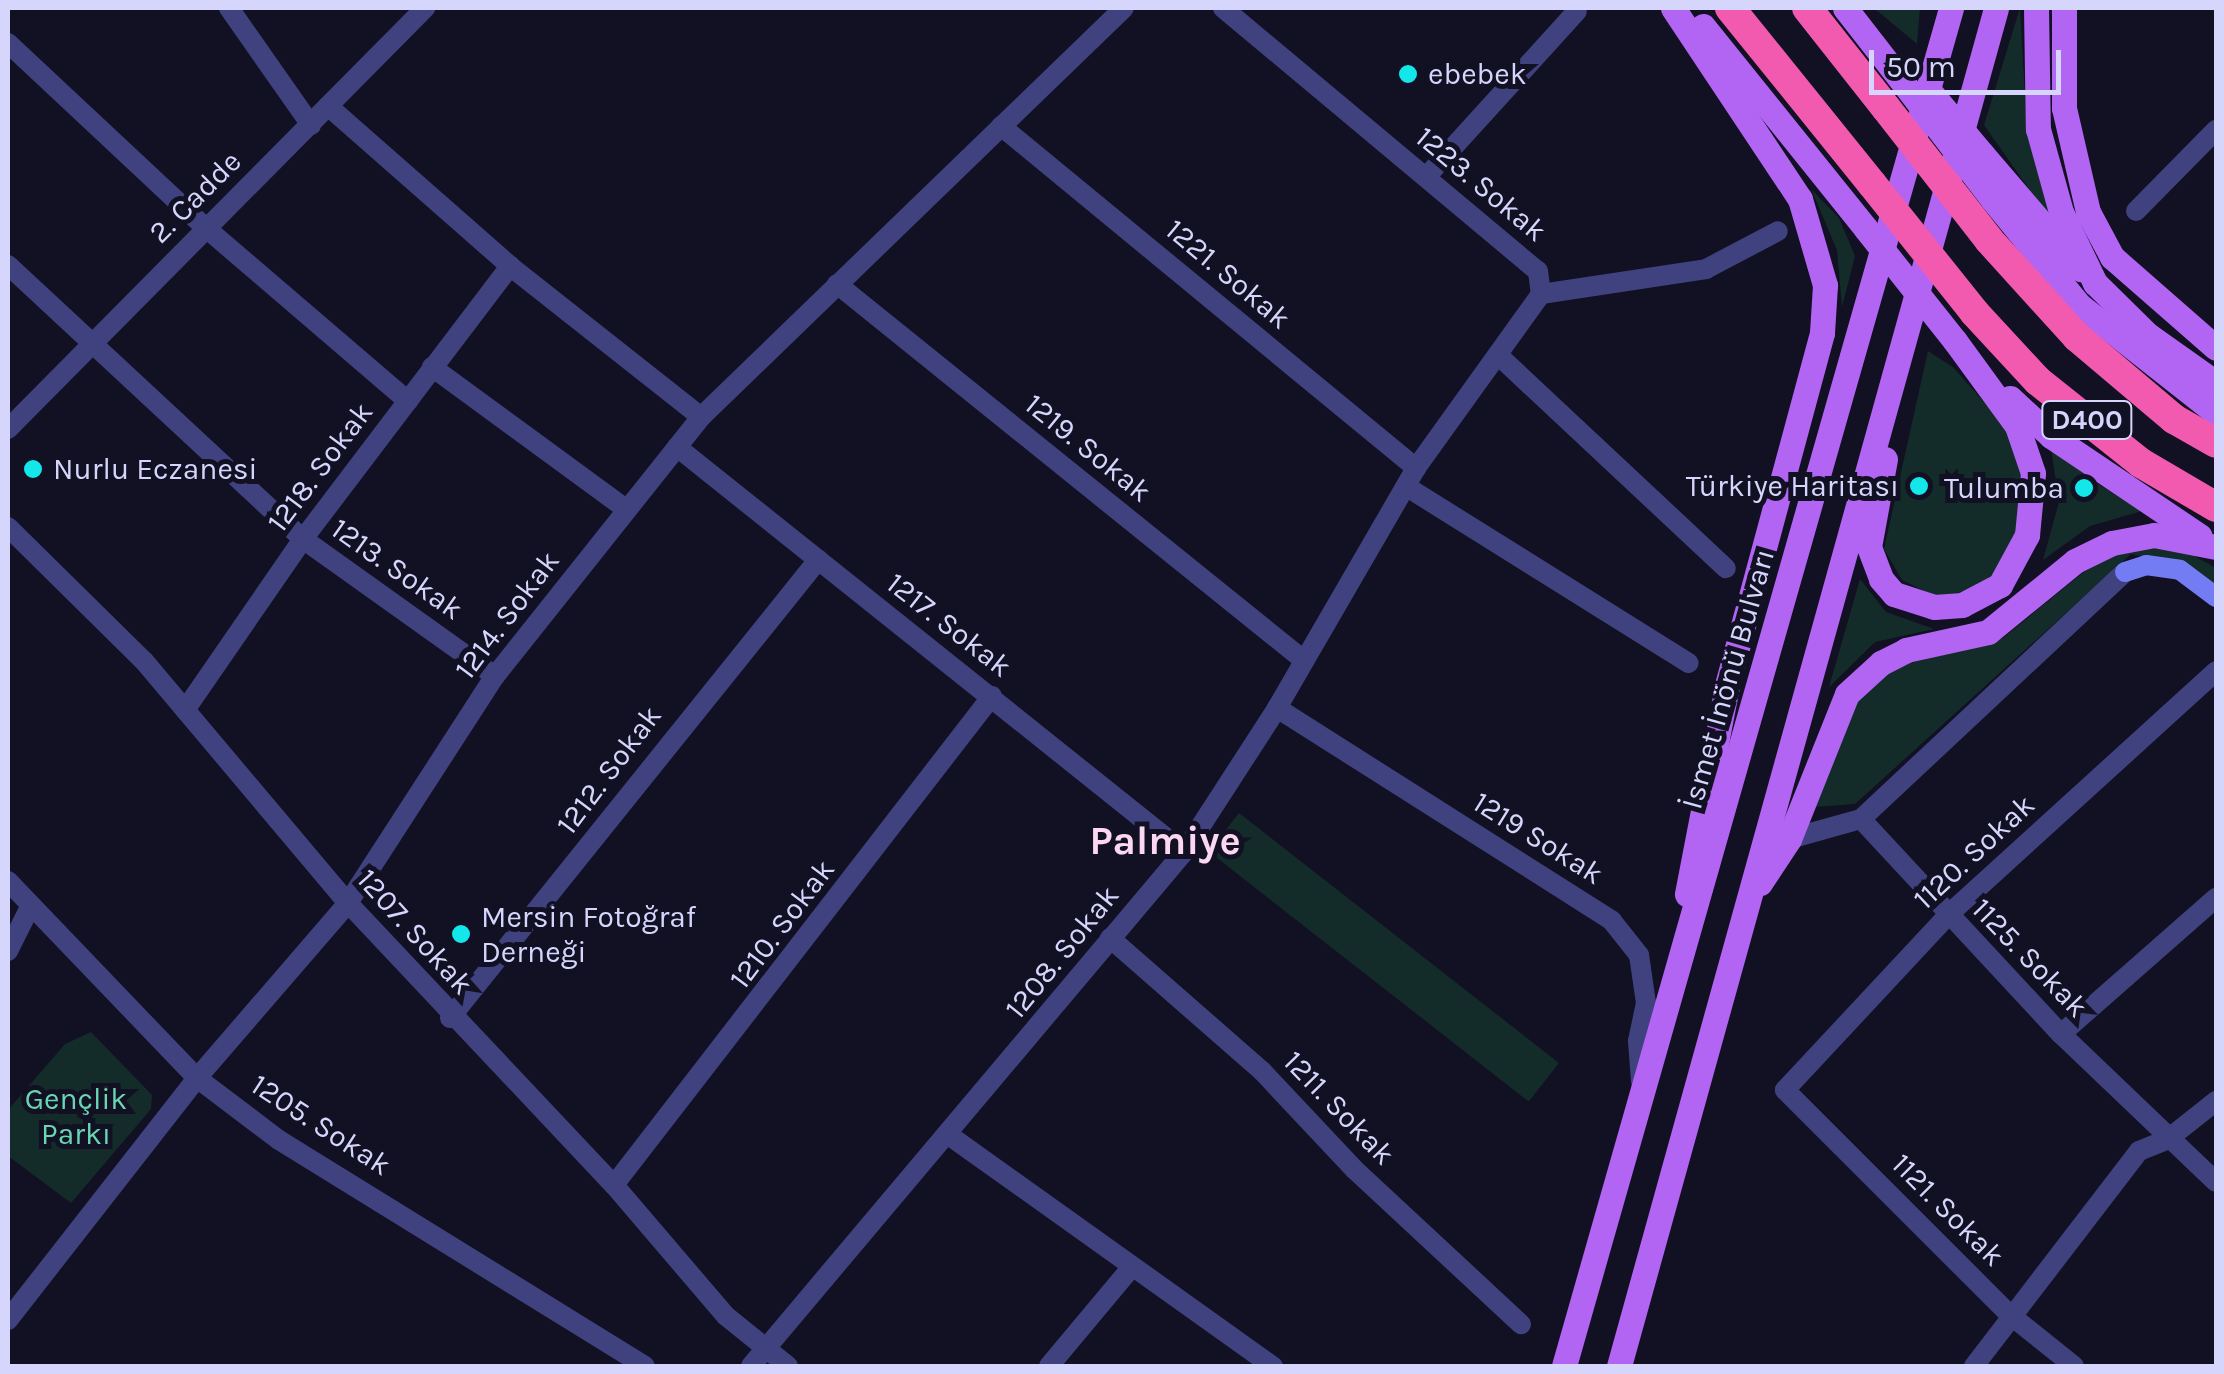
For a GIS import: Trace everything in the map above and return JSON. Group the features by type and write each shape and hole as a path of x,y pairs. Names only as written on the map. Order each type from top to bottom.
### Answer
{"highway":[{"name":"D400","path":"1730,8 1974,312 2052,393 2140,463 2216,507"},
{"name":"D400","path":"1806,8 1989,240 2077,337 2174,419 2216,443"}],"main road":[{"path":"1664,1023 1727,686 1822,333 1825,284 1800,199 1674,8"},
{"path":"1686,8 1974,363 2018,426 2034,498 2010,574 1962,605 1934,607 1894,594 1881,580 1869,547 1894,414 1892,380"},
{"path":"1845,8 1982,154 2095,284 2148,334 2216,383"},
{"name":"İsmet İnönü Bulvarı","path":"1564,1366 1951,8"},
{"path":"1620,1366 1996,8"},
{"path":"2036,8 2038,129 2062,212 2095,284"},
{"path":"2064,8 2064,108 2088,212 2112,257 2216,348"},
{"path":"1904,72 1993,200 2079,305 2216,413"},
{"path":"1974,363 2051,436 2216,546"},
{"path":"1746,904 1789,838 1846,694 1881,663 1906,650 1988,632 2074,561 2112,543 2154,536 2216,546"}],"street":[{"path":"229,8 311,125"},
{"name":"2. Cadde","path":"8,430 424,8"},
{"name":"1214. Sokak","path":"8,1320 197,1078 348,903 495,676 701,416 1124,8"},
{"name":"1223. Sokak","path":"1230,10 1538,271 1542,294"},
{"path":"1426,176 1577,12"},
{"path":"8,43 206,228 408,401"},
{"path":"328,106 510,266 701,416"},
{"name":"1221. Sokak","path":"1001,126 1412,478 1689,663"},
{"path":"2136,211 2216,130"},
{"path":"1542,294 1706,268 1778,231"},
{"name":"1213. Sokak","path":"8,265 303,539 495,676"},
{"name":"1218. Sokak","path":"185,710 303,539 510,266"},
{"name":"1219. Sokak","path":"837,284 1301,658"},
{"name":"1208. Sokak","path":"759,1359 950,1136 1184,852 1278,708 1301,658 1412,478 1542,294"},
{"path":"1498,355 1726,568"},
{"path":"432,367 626,509"},
{"name":"1217. Sokak","path":"676,447 1184,852"},
{"name":"1207. Sokak","path":"8,528 185,710 450,1018 614,1185 759,1359 788,1366"},
{"name":"1212. Sokak","path":"450,1018 818,560"},
{"path":"1789,838 1861,819 2126,572 2164,566 2194,577 2216,597"},
{"name":"1120. Sokak","path":"1785,1090 1948,916 2216,671"},
{"name":"1210. Sokak","path":"614,1185 992,696"},
{"name":"1219 Sokak","path":"1278,708 1612,921 1639,956 1646,1003 1638,1041 1641,1093"},
{"name":"1125. Sokak","path":"1861,819 2061,1034 2216,1182"},
{"name":"1205. Sokak","path":"8,881 29,909 197,1078 279,1140 645,1366"},
{"path":"2061,1034 2216,898"},
{"path":"8,951 29,909"},
{"name":"1211. Sokak","path":"1110,938 1262,1071 1354,1169 1521,1324"},
{"name":"1121. Sokak","path":"1785,1090 2009,1314 2074,1366"},
{"path":"1974,1366 2009,1314 2140,1151 2168,1139 2216,1101"},
{"path":"950,1136 1272,1366"},
{"path":"1048,1366 1131,1268"}],"green space":[{"path":"1920,8 1917,44 1875,9"},
{"path":"2020,8 2026,112 2058,230 1984,125"},
{"path":"1811,189 1839,218 1855,256 1842,307 1837,250"},
{"path":"1928,351 1954,368 2004,425 2023,464 2025,515 1995,573 1972,591 1935,596 1902,580 1884,549"},
{"path":"2050,442 2096,483 2142,511 2090,526 2043,560 2059,502"},
{"path":"2117,545 2184,550 2216,568 2216,590 2184,566 2131,554 1855,804 1814,807 1850,702 1896,667 2003,638"},
{"path":"1860,579 1886,612 1934,629 1875,642 1829,687"},
{"path":"1239,813 1559,1063 1529,1102 1209,852"},
{"name":"Gençlik Parkı","path":"91,1032 152,1095 151,1109 71,1203 8,1156 8,1110 65,1044"}],"place":[{"name":"ebebek","path":"1408,74"},
{"name":"Nurlu Eczanesi","path":"33,469"},
{"name":"Türkiye Haritası","path":"1919,486"},
{"name":"Tulumba","path":"2084,488"},
{"name":"Mersin Fotoğraf Derneği","path":"461,934"}],"district":[{"name":"Palmiye","path":"1165,841"}]}
